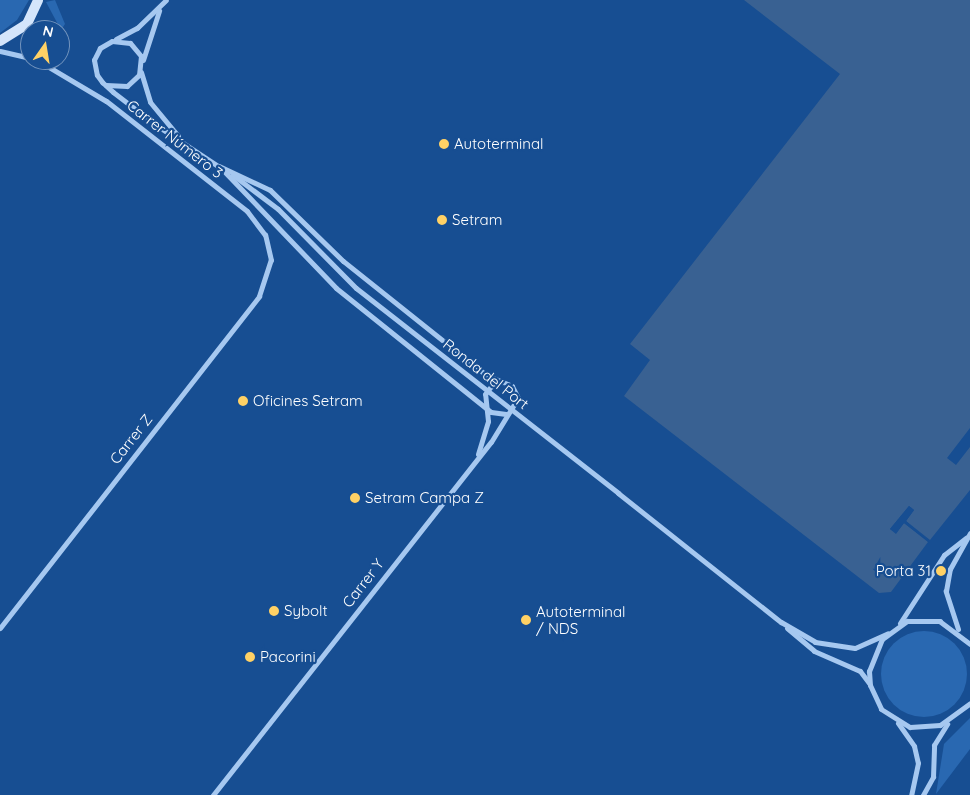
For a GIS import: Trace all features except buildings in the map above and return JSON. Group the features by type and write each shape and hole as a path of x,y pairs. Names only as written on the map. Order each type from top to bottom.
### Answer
{"main road":[{"path":"0,41 27,24 38,0"}],"street":[{"path":"166,0 160,8 127,35 100,48 94,60 97,75 106,85 181,139"},
{"path":"106,85 128,86 142,66 160,8"},
{"path":"112,41 130,43 142,66"},
{"path":"0,50 20,55"},
{"name":"Carrer Número 3","path":"142,66 150,102 181,139"},
{"name":"Carrer Número 3","path":"54,70 106,101 247,211 265,235 271,260"},
{"name":"Ronda del Port","path":"181,139 278,210 356,288 781,622"},
{"path":"219,166 270,190 343,261 486,375 505,382 518,394 516,406 477,457"},
{"path":"219,166 336,288 497,415 509,413"},
{"name":"Carrer Z","path":"0,628 259,296 271,260"},
{"path":"477,457 487,431 487,389 505,382"},
{"name":"Carrer Y","path":"213,795 477,457"},
{"path":"970,532 946,591 949,611 961,633 970,644"},
{"path":"781,622 815,642 839,648 862,646 888,633 897,626 914,608 944,555 966,538"},
{"path":"897,626 930,619 961,633"},
{"path":"781,622 808,647 860,671 870,685 881,709 898,722 914,746 918,763 911,795"},
{"path":"870,685 873,653 888,633"},
{"path":"923,795 933,777 937,739 950,721 970,704"},
{"path":"898,722 925,728 950,721"}],"shaded area":[{"path":"0,0 29,0 17,20 0,33"},
{"path":"55,0 63,20 56,20 46,2"},
{"path":"744,0 970,0 970,428 947,458 956,465 970,447 970,490 930,540 906,521 914,510 909,506 890,529 896,533 904,523 928,542 891,592 879,593 624,396 650,360 630,344 840,74"},
{"path":"924,631 941,634 955,643 964,657 967,674 964,691 955,705 941,714 924,717 907,714 893,705 884,691 881,674 884,657 893,643 907,634"},
{"path":"970,718 970,749 936,794 944,744"}],"pier":[{"path":"909,506 914,510 906,521 930,543 904,523 896,534 890,529"}],"place":[{"name":"Autoterminal","path":"444,144"},
{"name":"Setram","path":"442,220"},
{"name":"Oficines Setram","path":"243,401"},
{"name":"Setram Campa Z","path":"355,498"},
{"name":"Porta 31","path":"941,571"},
{"name":"Sybolt","path":"274,611"},
{"name":"Autoterminal / NDS","path":"526,620"},
{"name":"Pacorini","path":"250,657"}]}
